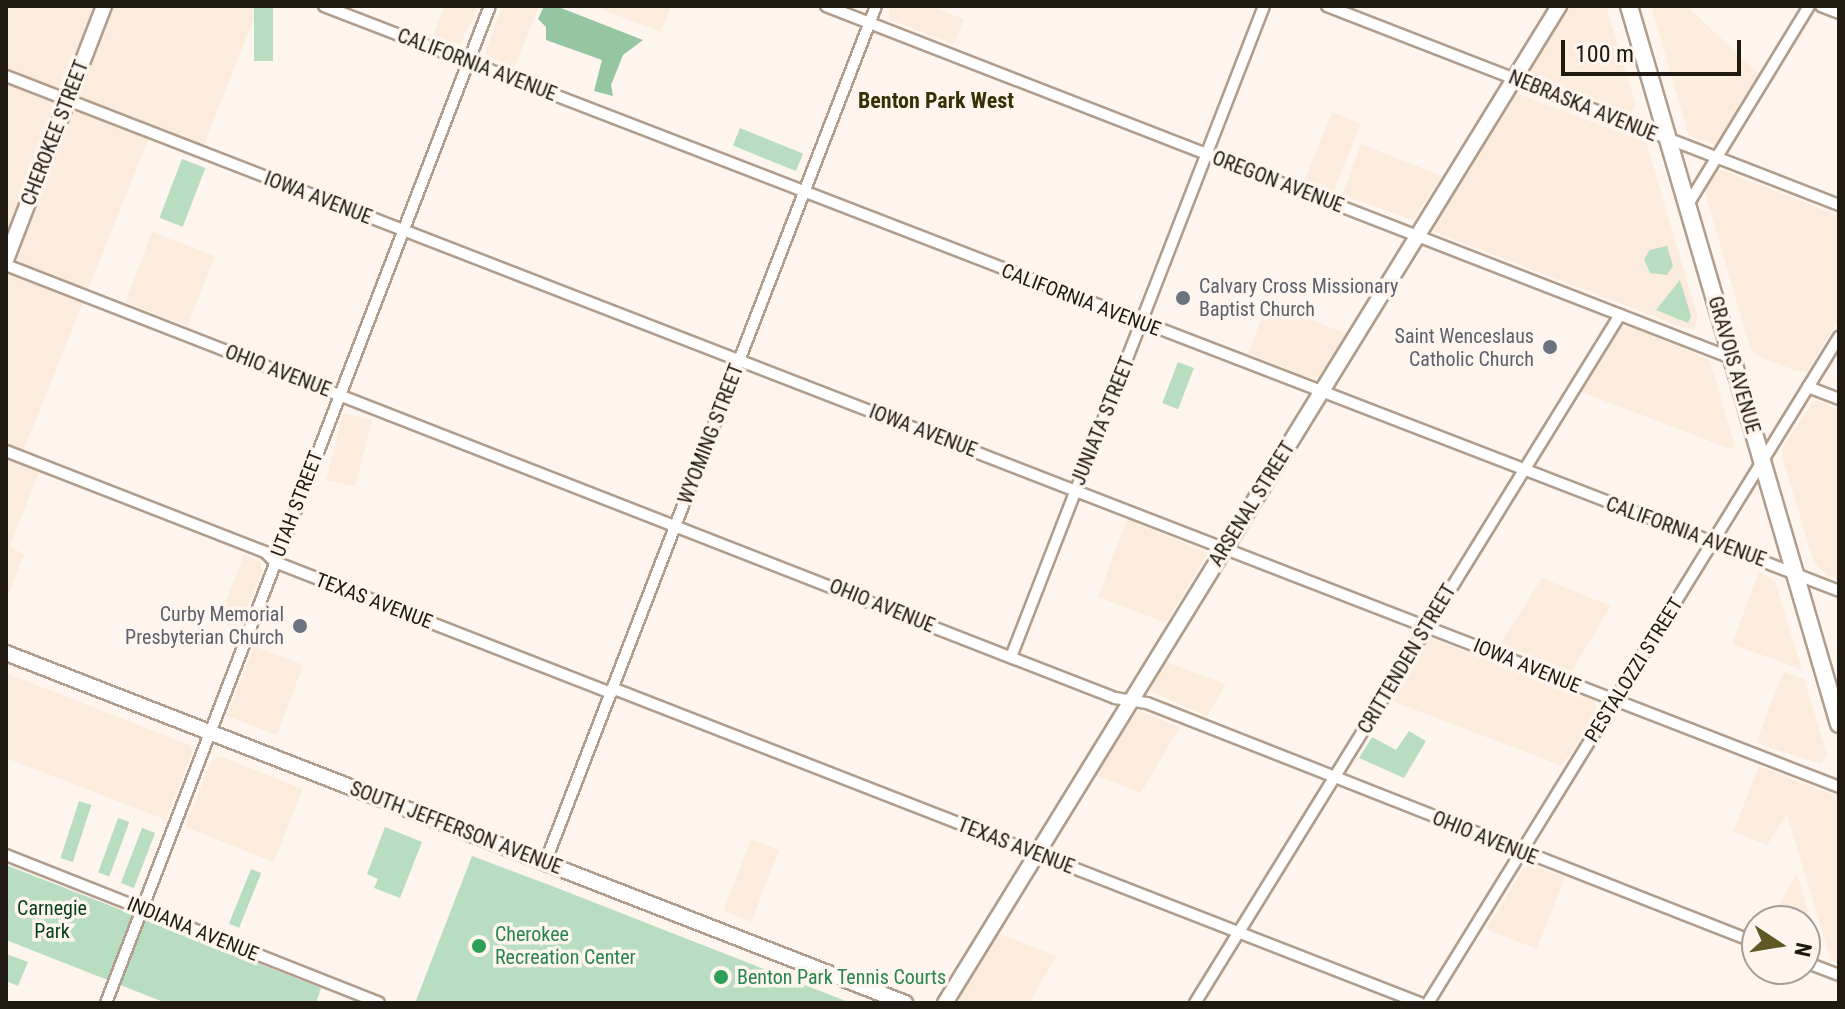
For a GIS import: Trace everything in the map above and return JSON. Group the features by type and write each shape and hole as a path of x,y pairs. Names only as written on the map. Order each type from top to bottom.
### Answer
{"main road":[{"name":"CHEROKEE STREET","path":"6,263 104,6"},
{"name":"ARSENAL STREET","path":"945,1003 1559,6"},
{"name":"GRAVOIS AVENUE","path":"1629,6 1839,724"},
{"name":"SOUTH JEFFERSON AVENUE","path":"6,653 905,1003"}],"street":[{"name":"CALIFORNIA AVENUE","path":"324,6 1839,591"},
{"name":"UTAH STREET","path":"106,1003 490,6"},
{"name":"OREGON AVENUE","path":"826,6 1731,358"},
{"name":"WYOMING STREET","path":"545,863 876,6"},
{"name":"JUNIATA STREET","path":"1011,657 1264,6"},
{"name":"NEBRASKA AVENUE","path":"1327,6 1839,205"},
{"path":"1687,206 1809,6"},
{"path":"1821,6 1839,13"},
{"name":"IOWA AVENUE","path":"6,76 1839,787"},
{"name":"OHIO AVENUE","path":"6,263 1115,698 1147,703 1521,853 1741,937"},
{"name":"CRITTENDEN STREET","path":"1195,1003 1620,315"},
{"name":"PESTALOZZI STREET","path":"1428,1003 1839,337"},
{"path":"1808,387 1839,399"},
{"name":"TEXAS AVENUE","path":"6,451 265,552 275,562 1420,1003"},
{"name":"INDIANA AVENUE","path":"6,855 379,1003"}],"shaded area":[{"path":"10,6 259,6 201,152 151,133 21,456 42,466 10,546 24,555 6,601 6,15"},
{"path":"444,6 479,6 460,45 433,35"},
{"path":"502,6 539,6 514,68 485,54"},
{"path":"593,6 671,6 661,32"},
{"path":"888,6 931,6 964,19 954,44 890,20"},
{"path":"1569,6 1606,6 1636,105 1632,113 1532,78 1531,69"},
{"path":"1651,6 1687,6 1759,74 1717,145 1689,136"},
{"path":"1516,93 1646,142 1698,317 1694,329 1684,328 1432,231"},
{"path":"1332,112 1361,124 1333,193 1304,182"},
{"path":"1361,144 1441,176 1413,220 1342,195"},
{"path":"1720,169 1839,216 1839,319 1807,371 1797,371 1757,356 1750,348 1704,189 1714,170"},
{"path":"152,232 215,256 188,326 125,302"},
{"path":"1268,302 1347,334 1319,377 1309,378 1248,353"},
{"path":"1629,326 1710,360 1735,447 1730,449 1582,392 1618,328"},
{"path":"1814,400 1839,409 1839,581 1828,576 1813,561 1782,456 1784,445"},
{"path":"343,413 372,420 355,487 326,480"},
{"path":"1127,519 1208,553 1166,623 1098,597"},
{"path":"244,555 260,561 262,570 238,630 217,622"},
{"path":"1759,571 1775,581 1802,670 1732,644"},
{"path":"1542,578 1611,606 1572,671 1500,644"},
{"path":"1430,638 1594,701 1598,711 1562,766 1389,700"},
{"path":"254,646 303,665 277,735 227,716"},
{"path":"1166,662 1226,684 1207,716 1150,691"},
{"path":"1783,672 1804,679 1827,755 1821,764 1756,743"},
{"path":"6,673 190,745 192,753 166,820 6,758"},
{"path":"1139,711 1180,727 1141,793 1096,776 1131,716"},
{"path":"220,756 303,789 274,862 185,827 211,761"},
{"path":"1759,766 1833,795 1839,801 1839,964 1831,961 1821,928 1821,905 1814,905 1787,815 1767,845 1733,832"},
{"path":"751,839 779,850 751,922 723,911"},
{"path":"1531,864 1565,878 1537,949 1486,929 1523,869"},
{"path":"1797,873 1806,905 1778,905"},
{"path":"997,933 1057,956 1029,1003 960,1003 960,996"}],"green space":[{"path":"254,6 273,6 273,61 254,61"},
{"path":"544,6 556,6 643,40 623,55 611,85 613,96 594,91 602,60 546,40 546,27 538,19"},
{"path":"740,128 803,153 796,171 733,146"},
{"path":"182,159 205,168 183,227 159,218"},
{"path":"1667,246 1673,266 1667,275 1650,273 1644,259 1650,250"},
{"path":"1680,280 1691,316 1688,323 1656,310"},
{"path":"1178,362 1194,368 1178,409 1162,403"},
{"path":"1409,731 1426,741 1404,778 1359,758 1372,737 1396,750"},
{"path":"79,801 91,805 73,862 60,858"},
{"path":"118,818 129,822 109,877 98,873"},
{"path":"385,827 422,842 400,898 374,888 378,879 367,874"},
{"path":"142,828 155,833 134,888 121,883"},
{"path":"472,856 552,886 851,1003 415,1003"},
{"name":"Carnegie Park","path":"6,865 321,988 316,1003 166,1003 6,940"},
{"path":"251,869 261,873 239,928 229,924"},
{"path":"6,954 28,962 18,986 6,981"}],"place":[{"name":"Calvary Cross Missionary Baptist Church","path":"1183,298"},
{"name":"Saint Wenceslaus Catholic Church","path":"1550,347"},
{"name":"Curby Memorial Presbyterian Church","path":"300,626"},
{"name":"Cherokee Recreation Center","path":"479,946"},
{"name":"Benton Park Tennis Courts","path":"721,977"}],"district":[{"name":"Benton Park West","path":"936,101"}]}
